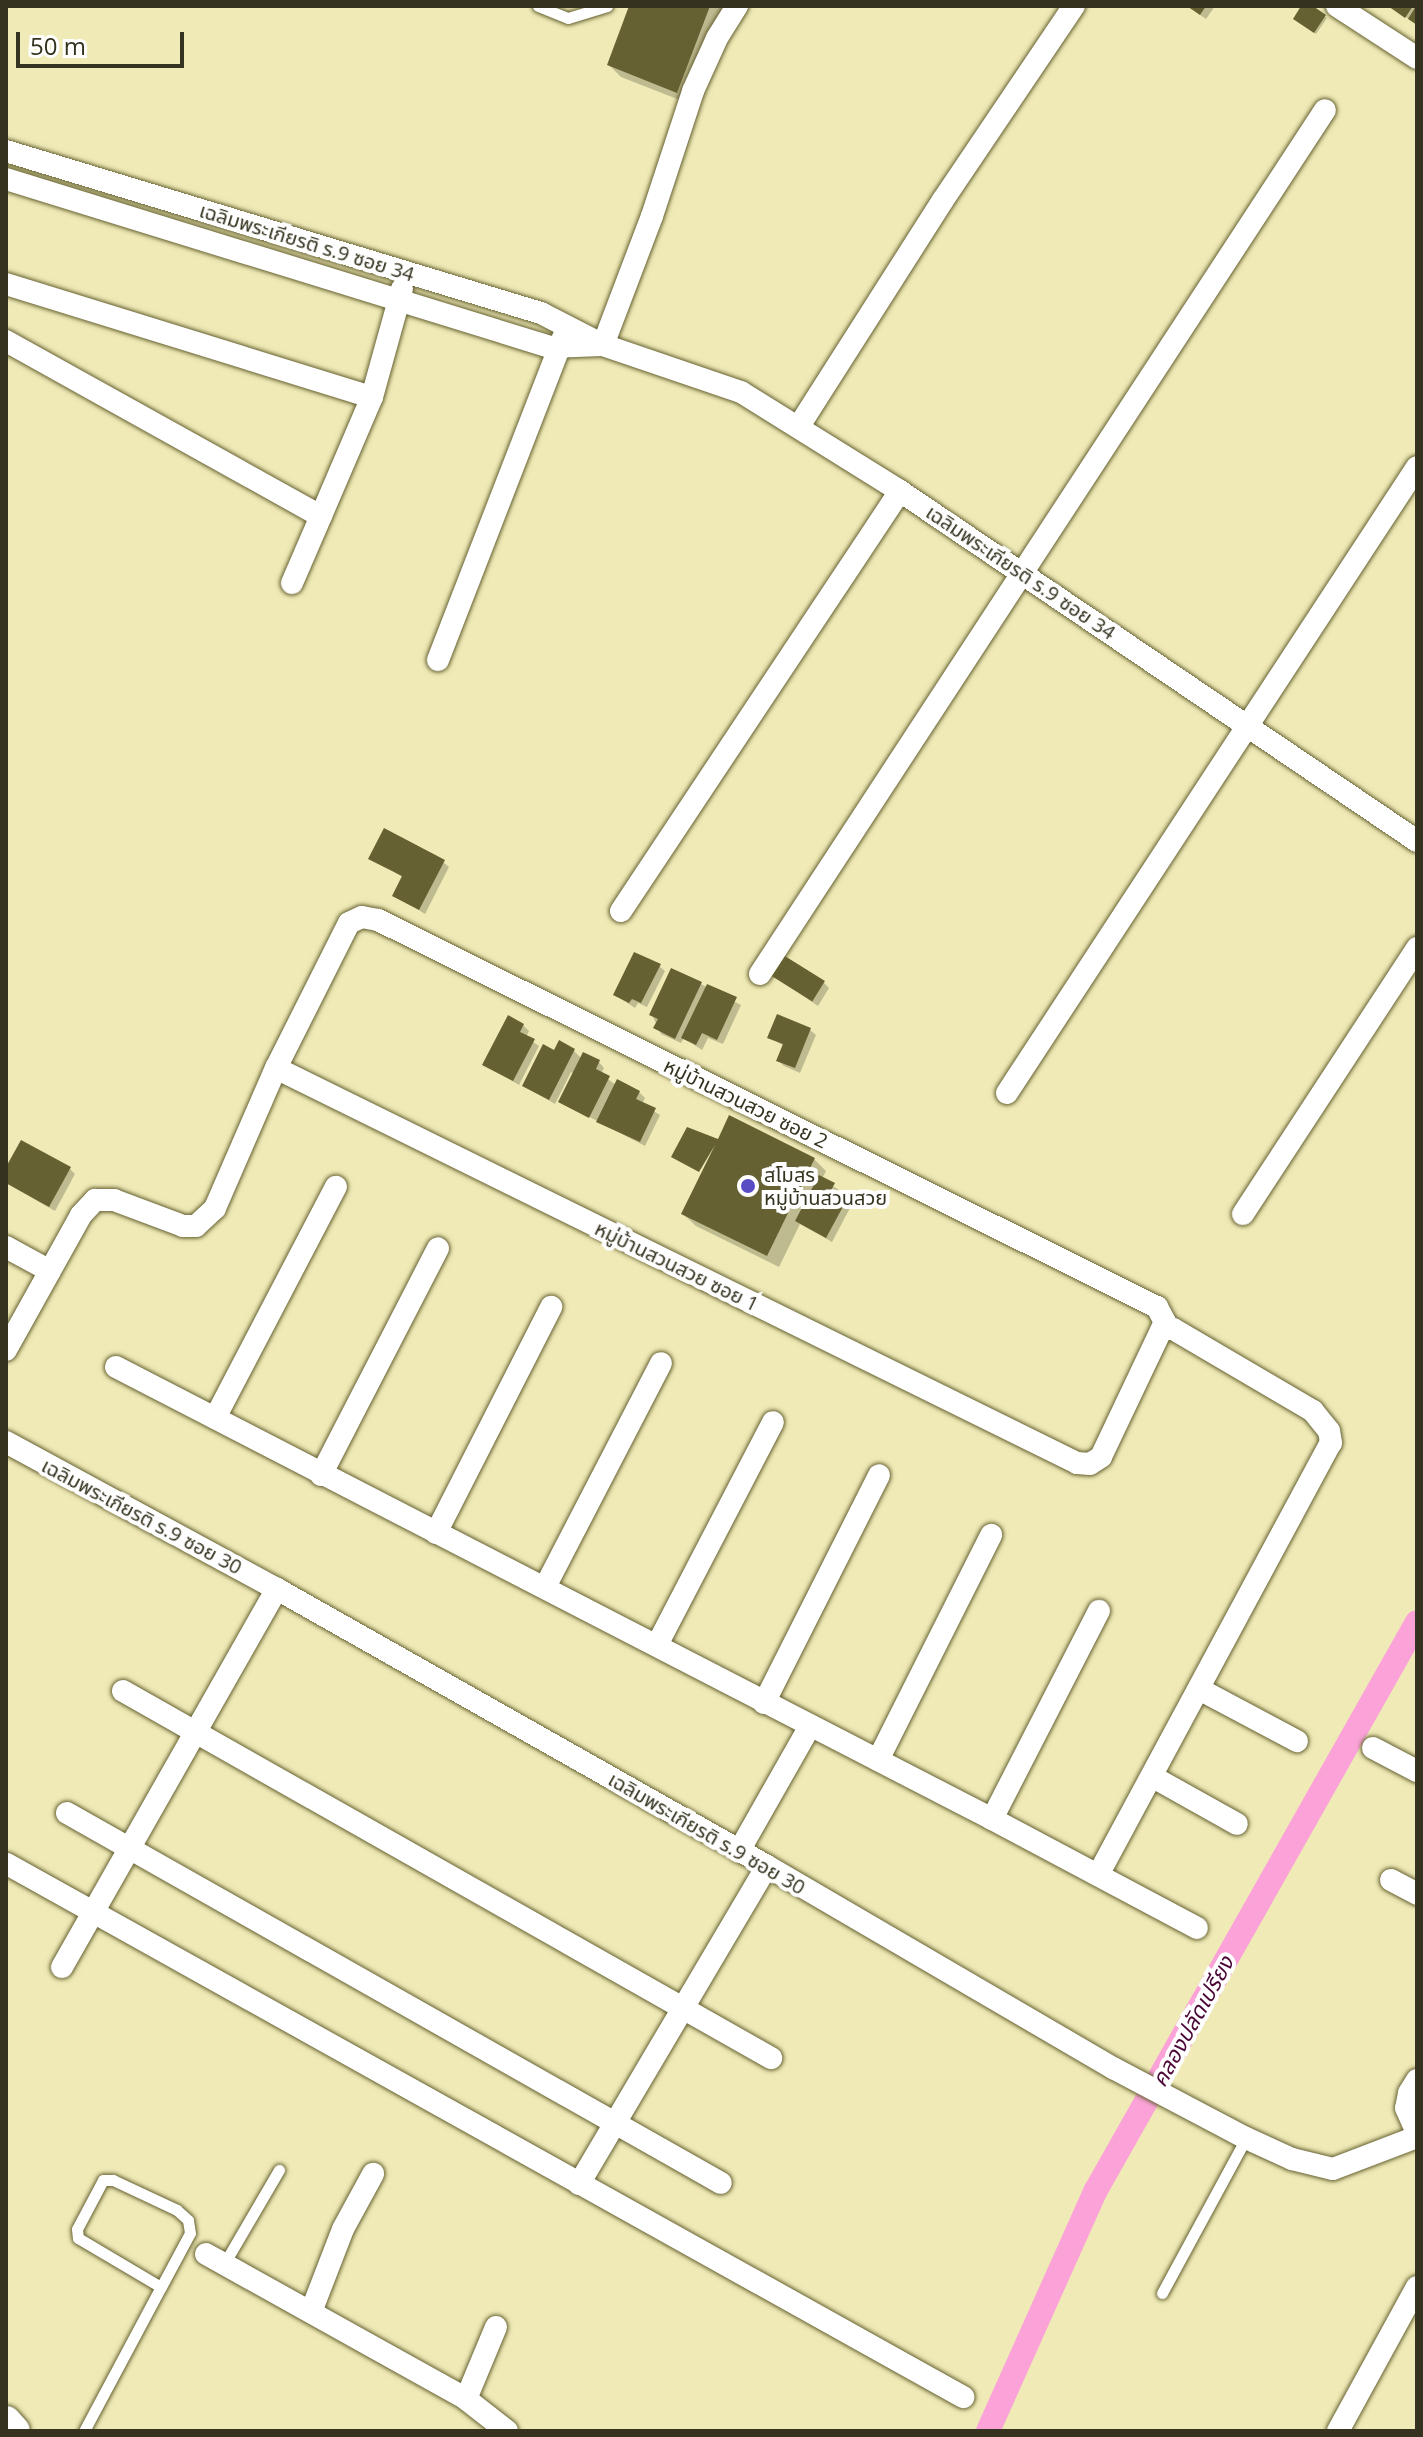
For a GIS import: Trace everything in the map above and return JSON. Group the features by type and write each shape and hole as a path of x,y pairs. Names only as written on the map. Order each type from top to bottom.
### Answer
{"main road":[{"path":"6,2421 15,2431"}],"street":[{"path":"603,345 652,216 693,91 717,38 737,6"},
{"path":"799,426 943,200 1074,6"},
{"path":"1337,6 1417,58"},
{"path":"760,974 1325,110"},
{"name":"เฉลิมพระเกียรติ ร.9 ซอย 34","path":"6,151 541,313 603,345 741,392 900,491 1417,841"},
{"name":"เฉลิมพระเกียรติ ร.9 ซอย 34","path":"6,179 530,342 560,347 603,345"},
{"path":"292,583 372,397 407,272"},
{"path":"6,284 372,397"},
{"path":"438,660 560,347 566,324"},
{"path":"6,341 321,516"},
{"path":"1007,1093 1417,467"},
{"path":"621,911 900,491"},
{"name":"หมู่บ้านสวนสวย ซอย 2","path":"276,1068 349,923 362,917 378,920 1157,1307 1165,1322 1162,1329"},
{"path":"1243,1214 1417,948"},
{"path":"6,1350 81,1215 95,1200 114,1200 183,1226 196,1226 206,1220 215,1208 276,1068"},
{"name":"หมู่บ้านสวนสวย ซอย 1","path":"276,1068 1077,1463 1090,1464 1101,1457 1162,1329"},
{"path":"215,1418 336,1187"},
{"path":"6,1247 50,1271"},
{"path":"321,1475 438,1248"},
{"path":"436,1533 551,1307"},
{"path":"1098,1875 1331,1443 1329,1431 1313,1411 1173,1329 1162,1329"},
{"path":"545,1587 661,1363"},
{"path":"116,1367 657,1645 1197,1928"},
{"path":"657,1645 773,1422"},
{"name":"เฉลิมพระเกียรติ ร.9 ซอย 30","path":"6,1442 277,1589 767,1866 1113,2068 1246,2138 1292,2159 1333,2169 1417,2135"},
{"path":"764,1703 879,1475"},
{"path":"878,1760 991,1535"},
{"path":"62,1967 193,1731 277,1589"},
{"path":"992,1819 1099,1611"},
{"path":"1199,1689 1297,1741"},
{"path":"123,1691 771,2058"},
{"path":"739,1851 810,1726"},
{"path":"1373,1748 1417,1771"},
{"path":"1153,1777 1237,1824"},
{"path":"67,1813 721,2183"},
{"path":"7,1864 963,2397"},
{"path":"579,2184 767,1866"},
{"path":"1391,1880 1417,1894"},
{"path":"1417,2080 1406,2108 1417,2135"},
{"path":"311,2312 343,2229 373,2174"},
{"path":"215,2259 466,2399 507,2431"},
{"path":"1338,2431 1417,2287"},
{"path":"466,2399 496,2327"}],"lane":[{"path":"538,6 568,18 607,6"},
{"path":"1162,2293 1246,2138"},
{"path":"215,2259 279,2170"},
{"path":"84,2431 190,2233 188,2220 177,2210 113,2180 103,2180 77,2229 78,2238 161,2287"}],"building":[{"path":"629,6 710,6 677,93 607,65"},
{"path":"1187,6 1206,6 1200,15"},
{"path":"1301,6 1313,6 1326,15 1314,33 1293,19"},
{"path":"1388,6 1413,6 1405,18"},
{"path":"1417,6 1417,25 1408,19"},
{"path":"384,828 445,860 419,910 392,896 402,876 368,859"},
{"path":"634,952 661,964 641,1003 632,999 629,1003 613,995"},
{"path":"780,953 825,981 812,1001 767,973"},
{"path":"671,968 702,982 675,1039 653,1028 658,1019 649,1015"},
{"path":"707,984 737,997 717,1040 702,1033 696,1045 681,1038"},
{"path":"777,1014 811,1028 795,1068 776,1061 783,1044 767,1038"},
{"path":"508,1015 524,1024 520,1032 535,1039 513,1081 482,1065"},
{"path":"559,1040 575,1049 549,1100 522,1086 543,1044 554,1050"},
{"path":"583,1052 600,1060 596,1069 610,1076 589,1118 558,1102"},
{"path":"617,1079 640,1091 636,1099 656,1108 640,1142 596,1122"},
{"name":"สโมสร หมู่บ้านสวนสวย","path":"729,1115 815,1158 767,1256 681,1214 715,1145 699,1172 671,1157 687,1127 718,1139"},
{"path":"21,1140 71,1167 49,1207 6,1183 6,1167"},
{"path":"819,1175 835,1183 830,1192 846,1201 826,1238 795,1221"}],"waterway":[{"name":"คลองปลัดเปรียง","path":"988,2431 1096,2190 1417,1622"}],"place":[{"name":"สโมสร หมู่บ้านสวนสวย","path":"748,1186"}]}
